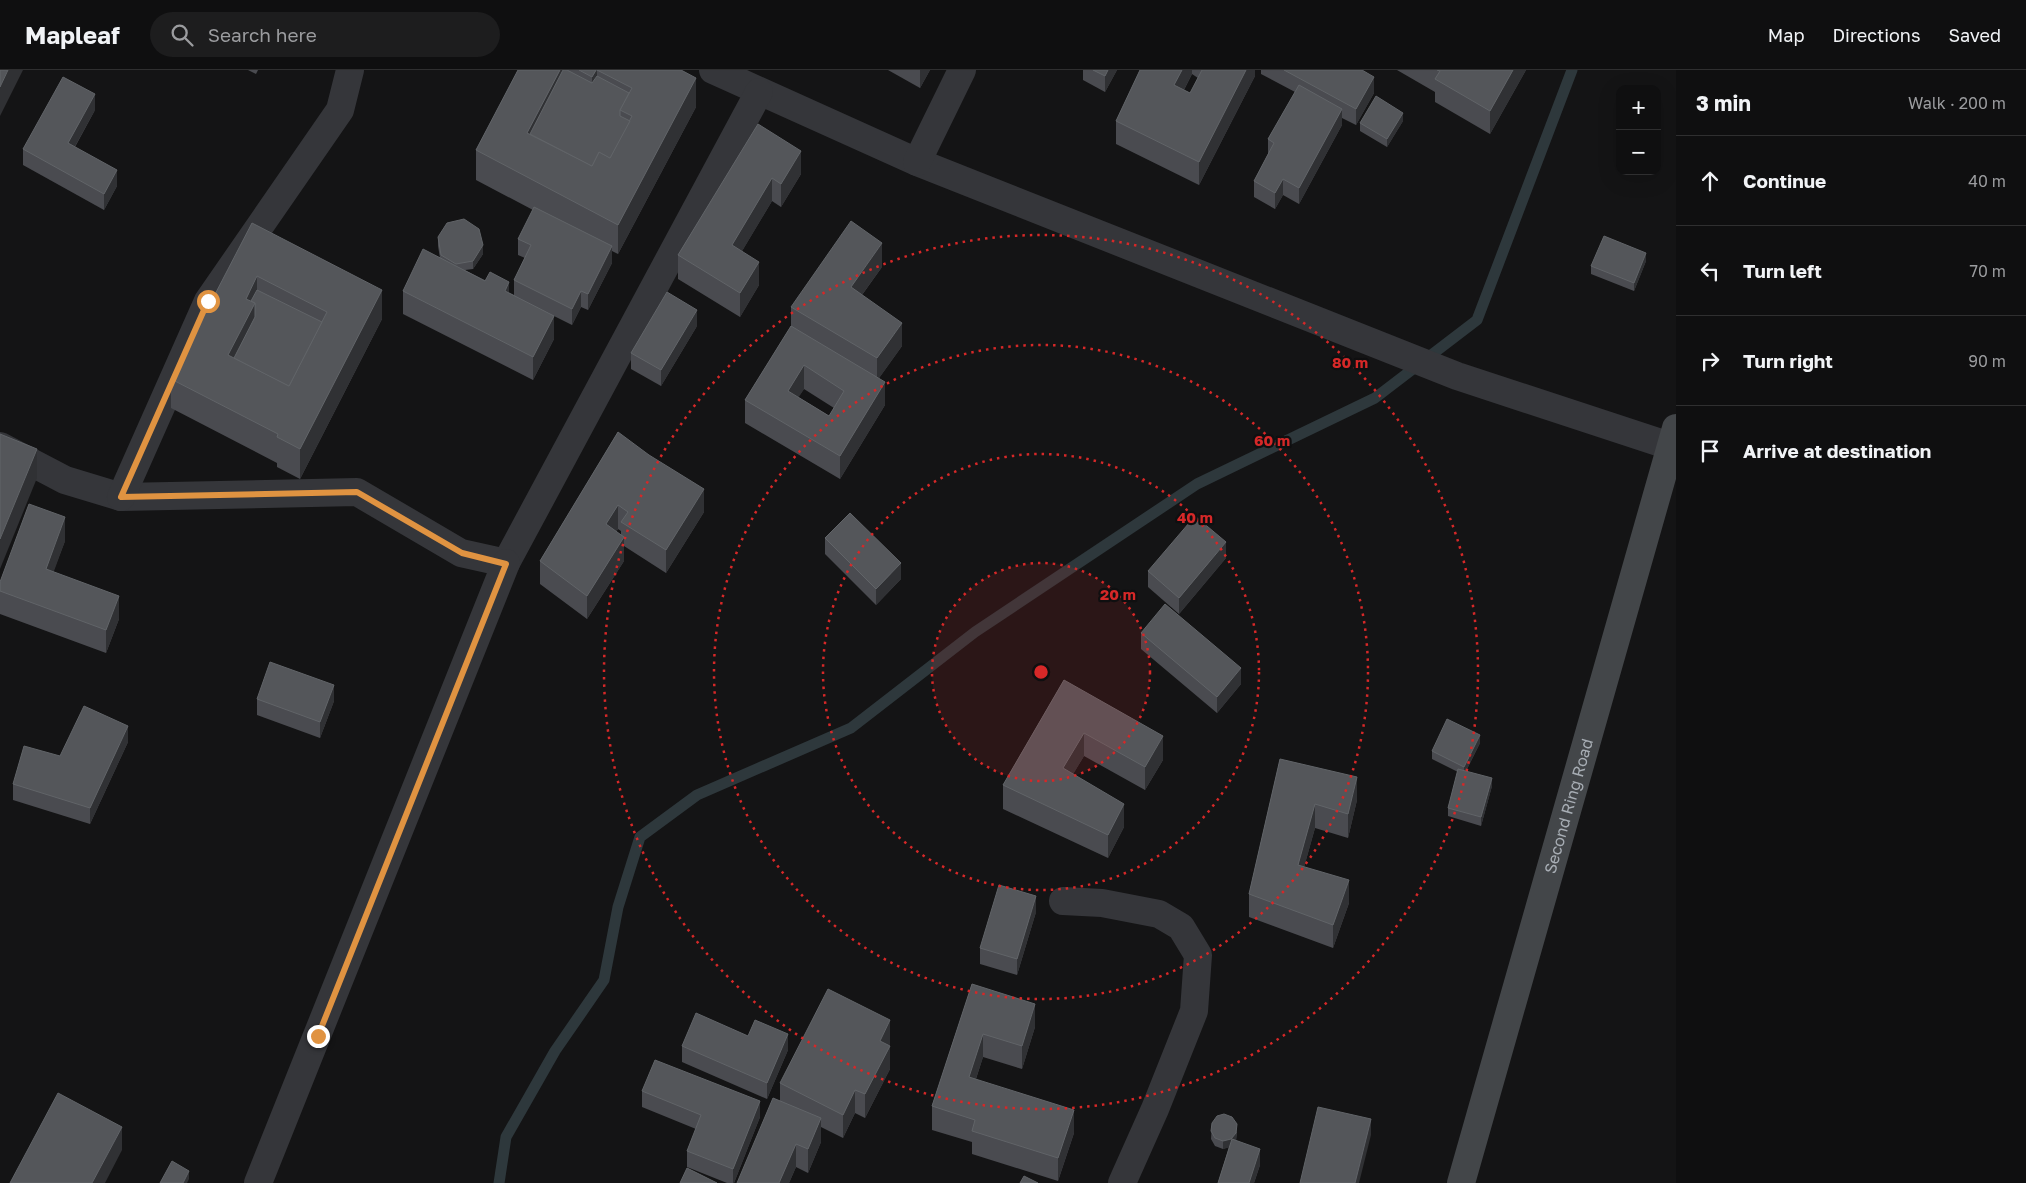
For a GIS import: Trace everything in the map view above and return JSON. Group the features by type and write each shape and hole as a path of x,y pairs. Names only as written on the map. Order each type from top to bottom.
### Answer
{"main road":[{"name":"Second Ring Road","path":"1461,1183 1674,440"}],"street":[{"path":"121,497 208,301 340,110 350,70"},
{"path":"712,70 916,162 1457,376 1674,440"},
{"path":"916,162 962,70"},
{"path":"258,1183 506,564 759,92"},
{"path":"0,446 65,480 121,497 357,492 462,553 506,564"},
{"path":"1064,901 1102,903 1159,914 1181,927 1198,955 1194,1011 1155,1109 1122,1183"}],"building":[{"path":"0,70 8,70 0,87"},
{"path":"518,70 560,70 527,133 592,166 599,152 610,158 632,116 620,110 632,88 597,70 681,70 696,78 618,225 476,150"},
{"path":"563,70 567,70 592,83 597,76 629,93 620,110 620,116 630,121 610,158 599,152 592,166 530,134"},
{"path":"579,70 596,70 592,77"},
{"path":"1093,70 1108,70 1105,76"},
{"path":"1140,70 1182,70 1174,85 1190,93 1202,70 1246,70 1199,162 1116,121"},
{"path":"1284,70 1362,70 1374,77 1356,109"},
{"path":"1437,70 1513,70 1490,111 1435,79 1440,71"},
{"path":"63,77 95,94 68,143 117,170 104,194 23,149"},
{"path":"1299,85 1342,109 1299,188 1283,179 1275,193 1254,181 1274,143 1268,139"},
{"path":"1376,96 1403,113 1387,139 1360,123"},
{"path":"758,124 801,151 781,184 772,178 732,245 759,262 740,293 678,255"},
{"path":"534,207 612,246 588,294 581,291 572,309 514,280 531,245 518,239"},
{"path":"464,219 479,229 483,245 473,261 456,264 441,255 438,237 447,223"},
{"path":"851,221 882,243 851,287 902,323 877,358 791,307"},
{"path":"252,223 382,290 300,449 277,437 278,434 171,379","holes":["257,276 327,312 289,386 228,355 255,303 246,299"]},
{"path":"1604,236 1646,253 1634,283 1591,266"},
{"path":"423,249 485,281 490,272 509,282 505,291 554,316 533,357 403,291"},
{"path":"257,290 322,322 289,386 234,358 255,317 255,303 251,301"},
{"path":"667,292 697,310 661,370 631,353"},
{"path":"791,326 885,382 840,456 745,400","holes":["804,365 844,391 829,416 788,391"]},
{"path":"618,432 649,455 704,489 666,550 621,522 628,512 618,505 606,524 624,537 587,596 540,561"},
{"path":"0,434 37,449 0,539"},
{"path":"29,504 65,517 46,569 119,596 106,630 0,591 0,582"},
{"path":"850,513 901,563 876,589 825,538"},
{"path":"1195,516 1226,542 1179,598 1148,571"},
{"path":"1165,604 1241,668 1217,697 1141,633"},
{"path":"270,662 334,685 320,722 257,699"},
{"path":"1064,680 1163,736 1145,767 1084,733 1063,768 1124,804 1108,835 1003,785"},
{"path":"84,706 128,726 90,808 13,784 24,746 60,756"},
{"path":"1447,719 1480,735 1464,767 1432,751"},
{"path":"1280,759 1357,777 1348,814 1315,804 1298,865 1349,880 1333,925 1249,894"},
{"path":"1458,769 1492,778 1481,817 1448,808"},
{"path":"999,885 1036,896 1017,959 980,948"},
{"path":"972,984 1035,1004 1022,1046 983,1034 969,1077 1074,1110 1058,1158 972,1131 975,1120 932,1106"},
{"path":"828,989 890,1020 880,1041 890,1046 865,1094 855,1090 843,1115 780,1083"},
{"path":"696,1013 748,1036 755,1020 788,1034 767,1083 682,1046"},
{"path":"655,1060 760,1101 733,1169 687,1151 701,1115 642,1091"},
{"path":"58,1093 122,1127 92,1183 10,1183"},
{"path":"773,1098 821,1118 808,1149 796,1144 779,1183 737,1183"},
{"path":"1318,1107 1371,1119 1355,1183 1300,1183"},
{"path":"1224,1114 1232,1117 1237,1124 1236,1133 1231,1139 1223,1141 1215,1138 1211,1131 1212,1123 1217,1116"},
{"path":"1232,1139 1260,1149 1249,1183 1218,1183"},
{"path":"172,1161 189,1171 183,1183 160,1183"},
{"path":"687,1168 717,1183 680,1183"},
{"path":"1024,1176 1038,1183 1020,1183"}],"waterway":[{"path":"499,1183 506,1137 555,1051 604,980 618,907 640,837 697,795 851,728 975,632 1197,484 1375,398 1477,320 1572,70"}],"route":[{"path":"208,301 121,497 357,492 462,553 506,564 318,1036"}]}
